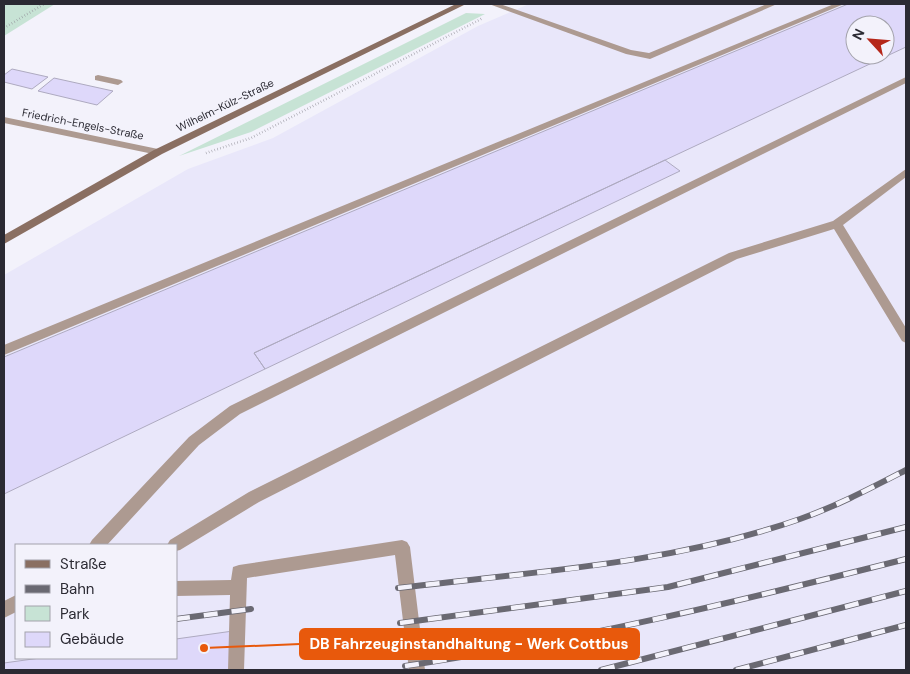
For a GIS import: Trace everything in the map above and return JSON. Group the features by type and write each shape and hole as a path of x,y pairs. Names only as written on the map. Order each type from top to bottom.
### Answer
{"main road":[{"name":"Wilhelm-Külz-Straße","path":"4,240 158,152 462,4"}],"street":[{"path":"493,4 629,52 650,56 773,4"},
{"path":"4,350 840,4"},
{"path":"98,78 118,82"},
{"path":"97,544 194,441 235,410 906,80"},
{"name":"Friedrich-Engels-Straße","path":"4,120 158,152"},
{"path":"177,544 254,497 734,256 837,224 906,172"},
{"path":"837,224 906,338"},
{"path":"236,670 239,572 402,547 417,670"},
{"path":"178,589 239,587"},
{"path":"4,610 15,604"}],"path":[{"path":"4,28 44,4"},
{"path":"202,154 251,138 504,7"}],"shaded area":[{"path":"529,4 906,4 906,670 4,670 4,275 188,169 273,138 478,26"}],"green space":[{"path":"4,4 55,4 4,36"},
{"path":"466,13 485,14 251,132 179,156"}],"building":[{"path":"848,4 906,4 906,47 895,52 895,15 845,15 845,65 868,65 254,353 265,369 4,494 4,357"},
{"path":"12,69 48,77 32,89 4,82 4,75"},
{"path":"54,78 113,91 97,105 38,91"},
{"path":"665,160 680,171 265,369 254,353"},
{"path":"233,631 232,670 4,670 4,663 33,659 178,659 178,639"}],"railway":[{"path":"398,588 550,571 702,547 814,514 906,470"},
{"path":"400,623 668,587 906,527"},
{"path":"405,666 531,645 657,619 906,559"},
{"path":"601,670 906,591"},
{"path":"178,619 251,609"},
{"path":"736,670 906,625"}],"place":[{"name":"DB Fahrzeuginstandhaltung - Werk Cottbus","path":"204,648"}]}
